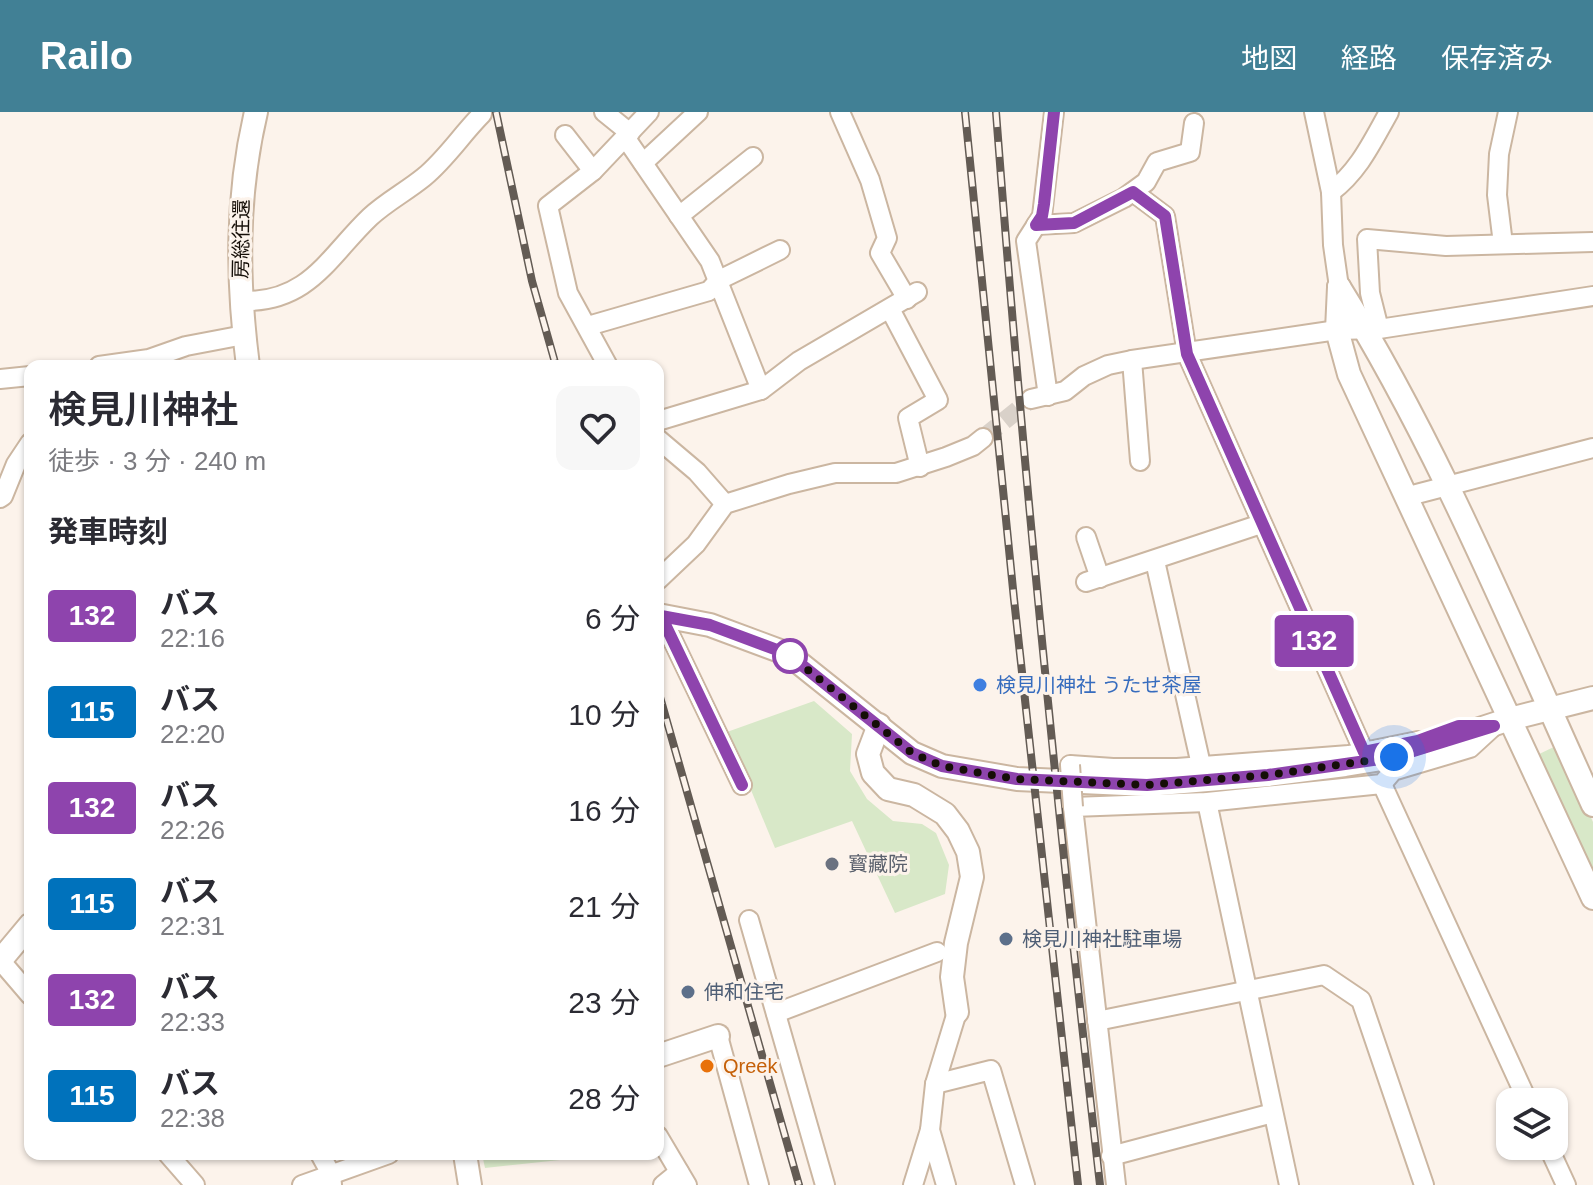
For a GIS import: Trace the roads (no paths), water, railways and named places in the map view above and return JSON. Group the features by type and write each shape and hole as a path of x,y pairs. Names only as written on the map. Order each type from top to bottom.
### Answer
{"street":[{"name":"房総往還","path":"247,360 239,229 242,181 256,112"},
{"path":"604,112 627,135 710,261 761,390"},
{"path":"605,360 568,293 548,206 593,171 649,112"},
{"path":"643,163 698,112"},
{"path":"840,112 870,180 887,238 880,253 905,300 938,400 908,418 920,467"},
{"path":"1054,112 1042,216 1026,241 1039,398 1065,391 1084,376 1108,365 1132,360 1593,296"},
{"path":"1314,112 1331,192 1333,245 1339,287 1337,330 1349,374 1502,723 1593,898"},
{"path":"1331,192 1349,178 1389,112"},
{"path":"1503,244 1497,195 1499,154 1508,112"},
{"path":"242,301 259,301 276,296 323,271 370,217 434,169 482,114"},
{"path":"1036,225 1074,223 1133,192 1146,182 1157,162 1190,152 1194,123"},
{"path":"565,135 593,171"},
{"path":"679,216 753,157"},
{"path":"1133,192 1165,216 1187,354 1364,752"},
{"path":"1372,328 1367,239 1446,246 1593,242"},
{"path":"588,326 709,291 719,280 780,250"},
{"path":"1339,287 1372,328 1593,805"},
{"path":"664,419 761,390 799,361 905,300"},
{"path":"142,360 186,346 244,335"},
{"path":"1132,360 1140,461"},
{"path":"0,379 24,377"},
{"path":"664,574 696,544 725,504 835,473 896,473 920,467 973,446 983,438"},
{"path":"664,444 697,472 725,504"},
{"path":"1405,497 1593,448"},
{"path":"0,498 24,452"},
{"path":"1086,537 1093,580 1261,524"},
{"path":"1155,561 1201,765"},
{"path":"664,617 710,625 788,654 912,753 942,766 1017,779 1147,785 1268,775 1394,757 1593,698"},
{"path":"664,624 742,785"},
{"path":"1116,1185 1070,765 1148,769 1364,752 1418,741 1459,726 1502,723"},
{"path":"1073,807 1207,802 1382,784 1393,771 1470,748 1502,723"},
{"path":"879,725 868,754 873,773 888,789 914,795 945,814 968,852 972,877 956,943 952,977 957,1012 935,1084 930,1130 913,1185"},
{"path":"1382,784 1522,1088"},
{"path":"1207,802 1289,1185"},
{"path":"749,920 825,1185"},
{"path":"24,932 0,961 24,988"},
{"path":"776,1013 937,952"},
{"path":"1097,1021 1324,975 1361,1000 1424,1185"},
{"path":"664,1054 718,1036 759,1185"},
{"path":"935,1084 991,1070 1025,1185"},
{"path":"1111,1156 1273,1113"},
{"path":"930,1130 940,1184"},
{"path":"663,1185 683,1178 664,1146"},
{"path":"173,1160 195,1185"},
{"path":"323,1160 332,1180"},
{"path":"302,1185 332,1180 376,1160"},
{"path":"466,1160 470,1185"},
{"path":"1554,1160 1566,1185"}],"tunnel":[{"path":"983,438 1031,399"}],"railway":[{"path":"496,112 532,281 554,360"},
{"path":"965,112 1078,1185"},
{"path":"996,112 1043,649 1100,1185"},
{"path":"664,711 799,1185"}],"place":[{"name":"検見川神社 うたせ茶屋","path":"980,685"},
{"name":"寳藏院","path":"832,864"},
{"name":"検見川神社駐車場","path":"1006,939"},
{"name":"伸和住宅","path":"688,992"},
{"name":"Qreek","path":"707,1066"}]}
